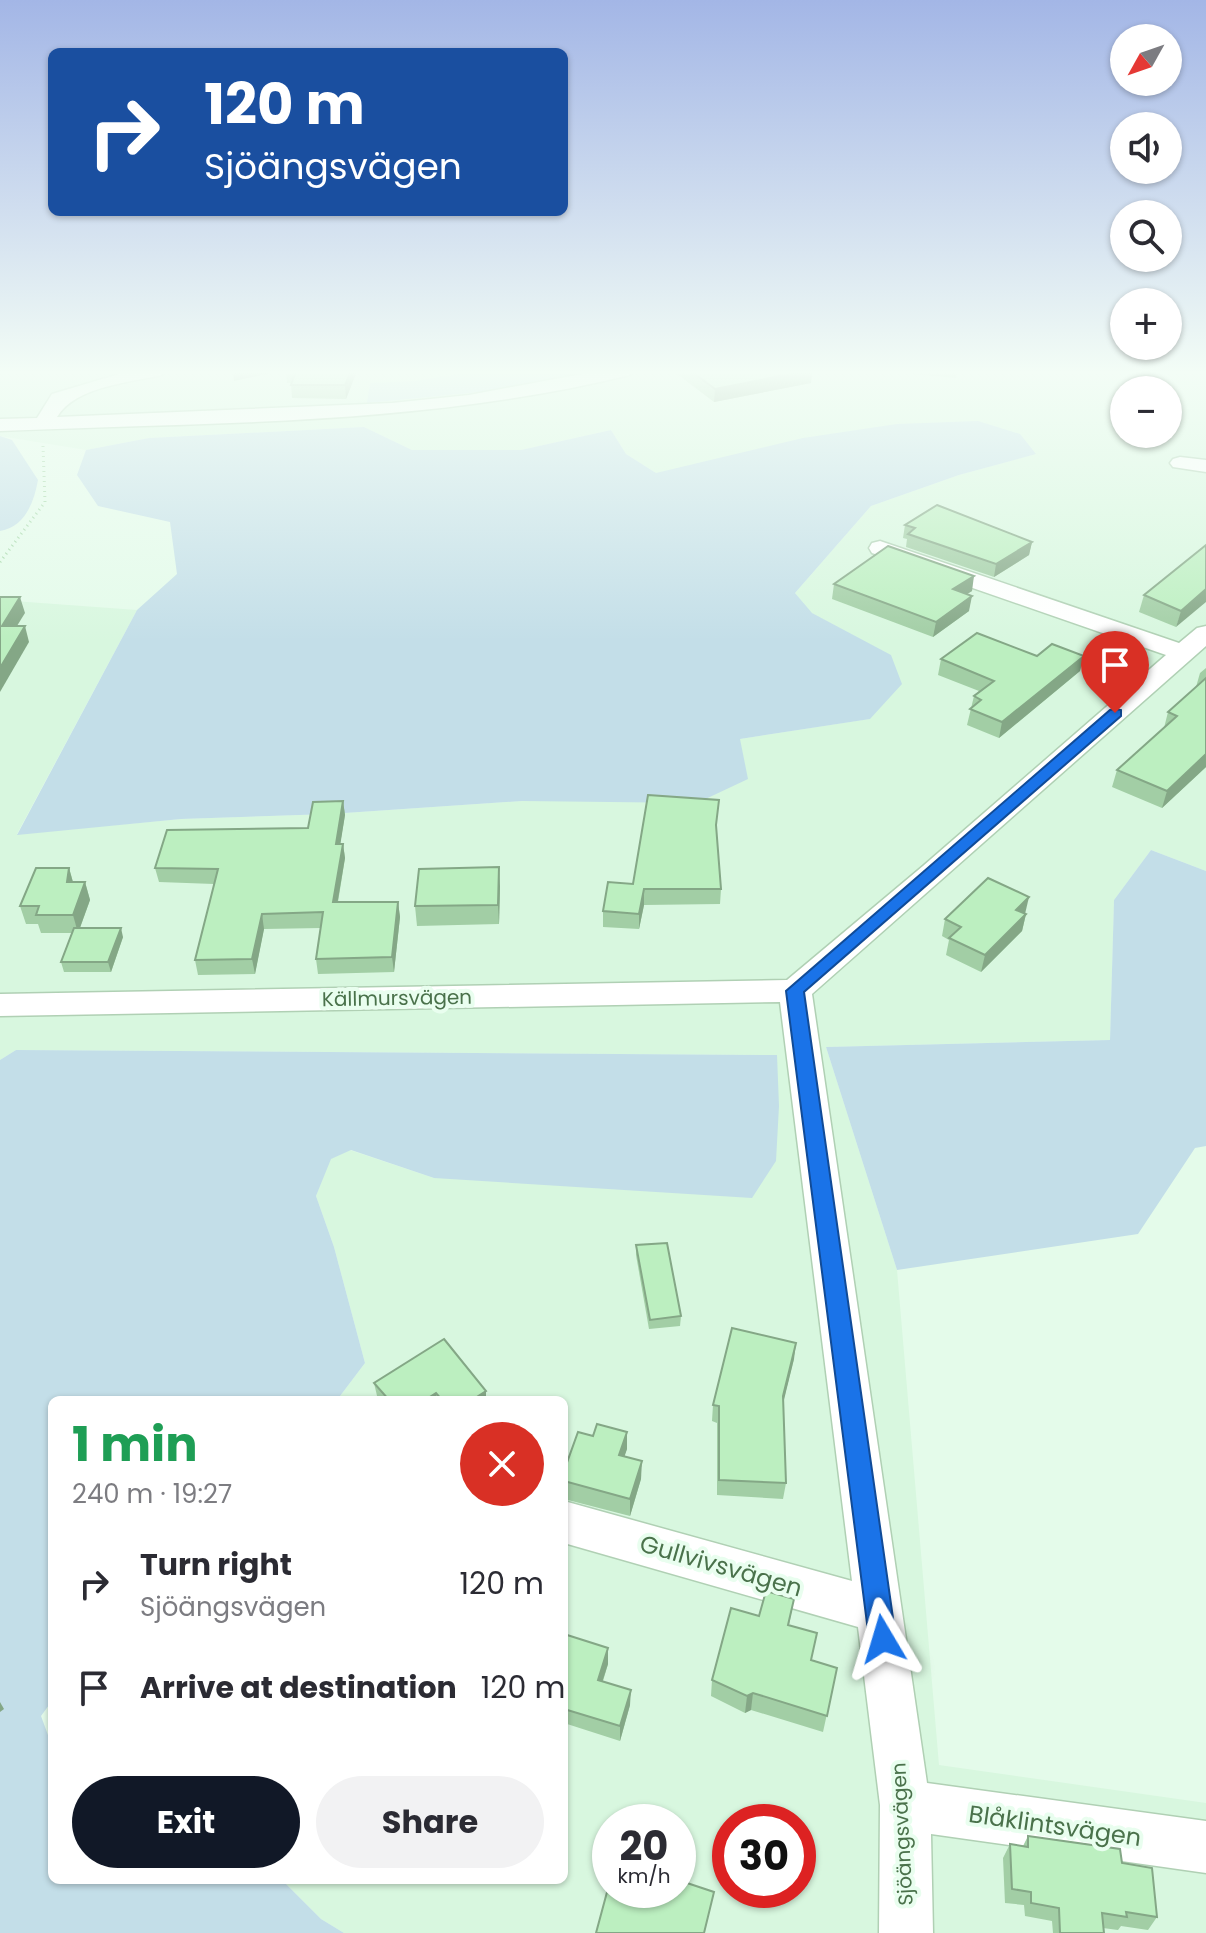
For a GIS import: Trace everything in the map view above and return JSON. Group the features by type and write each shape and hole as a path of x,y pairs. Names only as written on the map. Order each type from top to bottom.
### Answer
{"street":[{"path":"1180,463 1206,466"},
{"path":"880,548 1195,643"},
{"path":"795,991 1195,643"},
{"name":"Källmursvägen","path":"0,1005 795,991"},
{"name":"Sjöängsvägen","path":"795,991 905,1805 906,1933"},
{"name":"Gullvivsvägen","path":"568,1523 879,1611"},
{"name":"Blåklintsvägen","path":"905,1805 1206,1847"}],"path":[{"path":"0,562 45,502 44,461"}],"shaded area":[{"path":"0,461 26,461 38,480 34,497 22,519 9,529 0,531"},
{"path":"82,461 637,461 656,473 706,461 1010,461 959,475 871,506 795,593 812,613 891,655 902,684 870,719 740,739 748,779 697,803 522,801 330,814 181,819 17,835 137,610 177,574 170,522 98,506 77,475"},
{"path":"637,461 891,461 656,473"},
{"path":"1009,461 1206,461 1206,871 1151,850 1114,900 1110,1040 826,1047 897,1270 939,1765 1206,1803 1206,1933 344,1933 321,1919 286,1884 568,1884 568,1396 340,1396 365,1363 334,1247 316,1196 330,1159 350,1150 434,1178 777,1055 16,1050 0,1060 0,600 137,610 17,834 181,819 330,814 522,801 609,800 740,739 869,719 890,655 811,613 795,593 871,506"},
{"path":"1151,850 1206,871 1206,1146 1195,1148 1138,1234 897,1270 826,1047 1110,1040 1114,900"},
{"path":"16,1050 777,1055 779,1106 776,1161 752,1198 434,1178 351,1150 331,1159 316,1196 334,1247 365,1363 340,1396 48,1396 48,1706 41,1716 48,1735 48,1884 286,1884 321,1919 344,1933 0,1933 0,1060"}],"building":[{"path":"937,505 1032,542 996,564 908,534 915,528 905,525"},
{"path":"1206,545 1206,589 1181,611 1144,595"},
{"path":"888,546 974,576 953,589 972,596 936,622 834,584"},
{"path":"0,597 20,597 2,626 25,626 0,668"},
{"path":"977,633 1037,656 1052,644 1084,656 1002,722 970,709 981,700 974,696 994,681 941,659"},
{"path":"1206,678 1206,754 1167,791 1117,770 1177,716 1168,712"},
{"path":"648,795 719,800 716,825 721,889 644,889 639,914 603,911 608,882 633,884"},
{"path":"343,801 336,844 343,844 333,902 398,902 392,957 316,959 323,912 262,914 252,959 195,960 218,869 155,868 167,830 308,828 313,802"},
{"path":"499,867 498,905 415,906 419,869"},
{"path":"36,868 69,868 67,882 85,882 73,915 36,915 39,906 20,906"},
{"path":"988,878 1029,897 1016,910 1026,914 985,955 949,938 961,927 945,919"},
{"path":"74,928 121,928 108,962 61,962"},
{"path":"667,1243 681,1316 650,1320 636,1245"},
{"path":"732,1328 796,1343 783,1396 786,1483 719,1480 719,1406 713,1405"},
{"path":"444,1339 486,1391 478,1396 439,1396 436,1393 431,1396 385,1396 374,1383"},
{"path":"597,1424 627,1432 619,1455 642,1461 630,1499 568,1482 568,1460 578,1432 593,1436"},
{"path":"766,1591 794,1599 788,1625 817,1633 811,1660 837,1668 827,1716 753,1693 747,1696 712,1680 731,1608 759,1616"},
{"path":"568,1635 608,1648 598,1680 631,1690 620,1726 568,1710"},
{"path":"1028,1836 1120,1849 1122,1863 1152,1868 1157,1917 1126,1912 1127,1917 1102,1913 1104,1933 1060,1933 1059,1908 1031,1903 1031,1892 1012,1889 1010,1844 1028,1847"},
{"path":"696,1886 712,1891 704,1933 596,1933 603,1908 696,1908"}],"route":[{"path":"883,1639 795,991 1115,713"}]}
